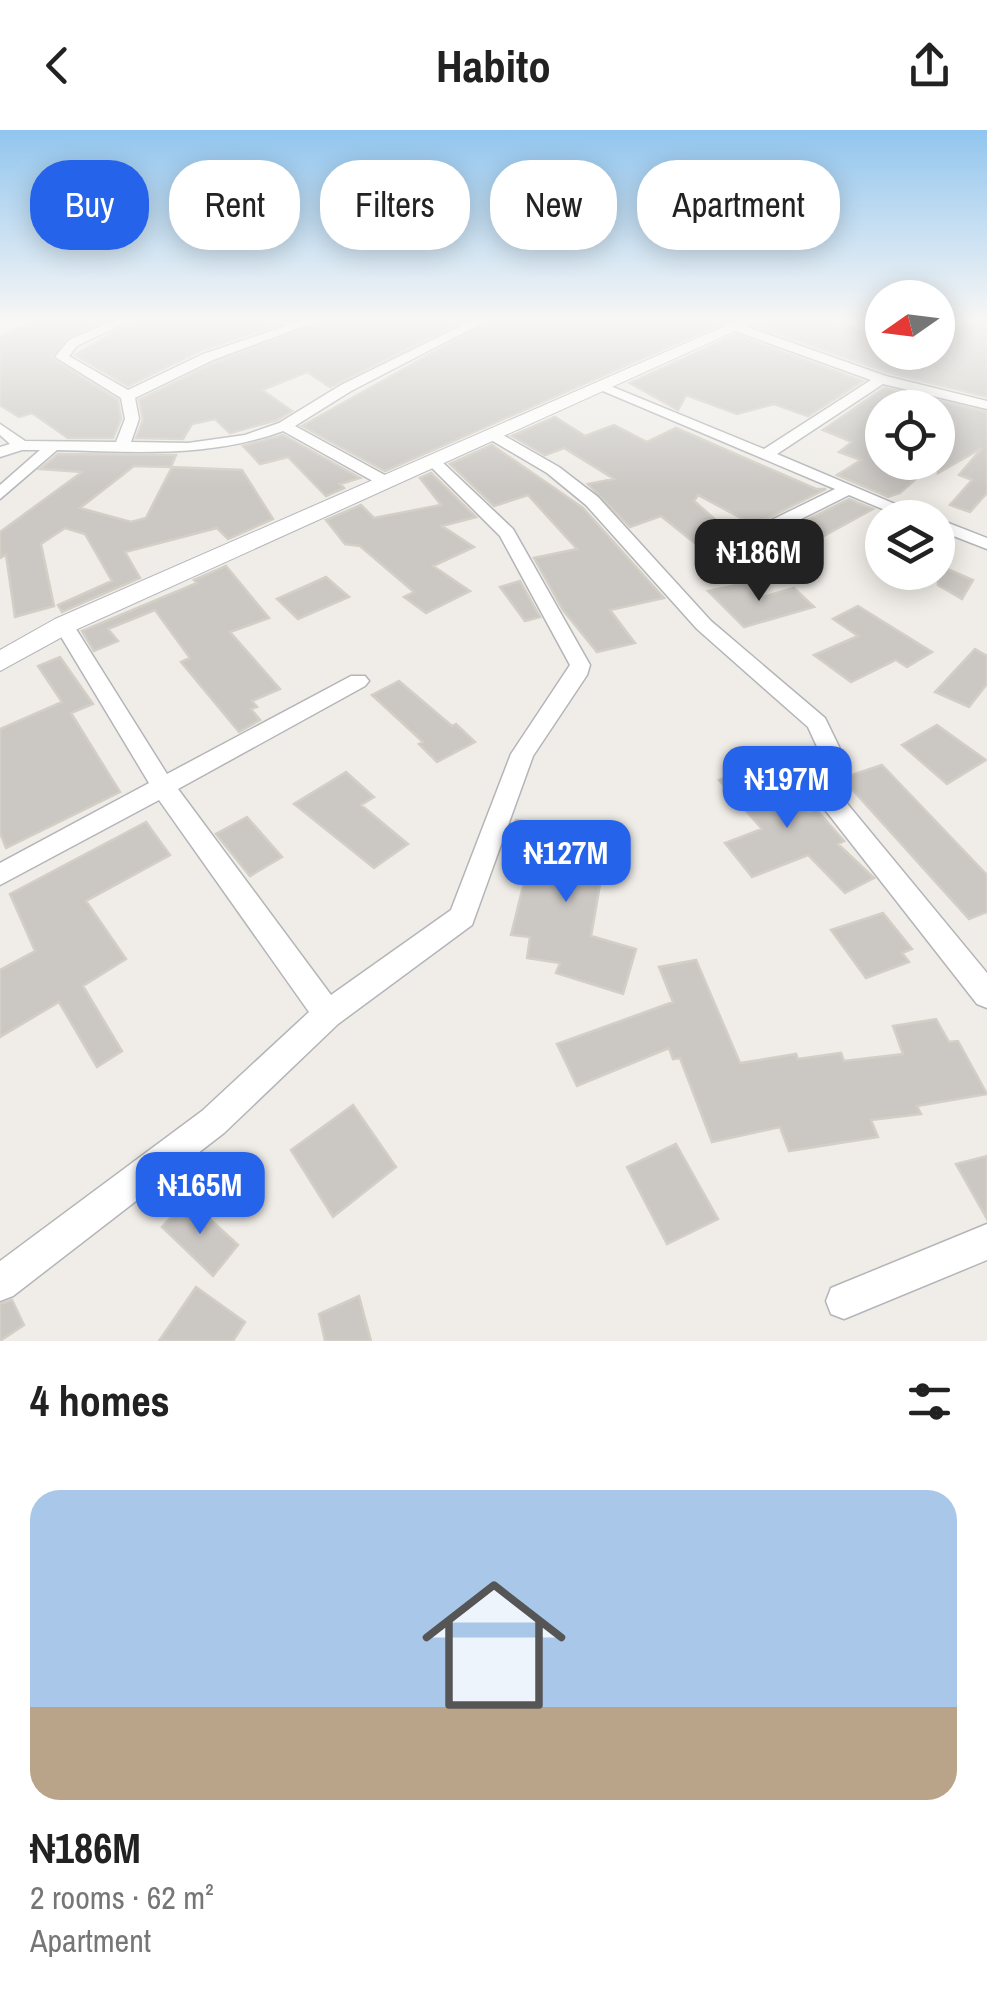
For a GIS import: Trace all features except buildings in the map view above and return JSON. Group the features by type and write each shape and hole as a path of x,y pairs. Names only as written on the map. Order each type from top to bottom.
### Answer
{"street":[{"path":"93,376 128,396"},
{"path":"128,396 170,376"},
{"path":"0,452 20,445 229,443 284,426 371,376"},
{"path":"0,662 64,625 622,376"},
{"path":"873,376 987,405"},
{"path":"763,456 882,379"},
{"path":"598,386 875,500"},
{"path":"122,447 132,420 128,396"},
{"path":"284,426 386,482"},
{"path":"0,428 20,445"},
{"path":"490,434 553,470 592,501 704,625 817,723 830,752 824,778 835,805 987,995"},
{"path":"0,494 52,446"},
{"path":"0,1282 213,1122 328,1014 462,917 522,754 578,675 580,665 507,533 465,487 433,461"},
{"path":"748,538 848,489"},
{"path":"978,540 987,523"},
{"path":"64,625 162,785 328,1014"},
{"path":"0,875 358,681"},
{"path":"844,1300 987,1242"}]}
